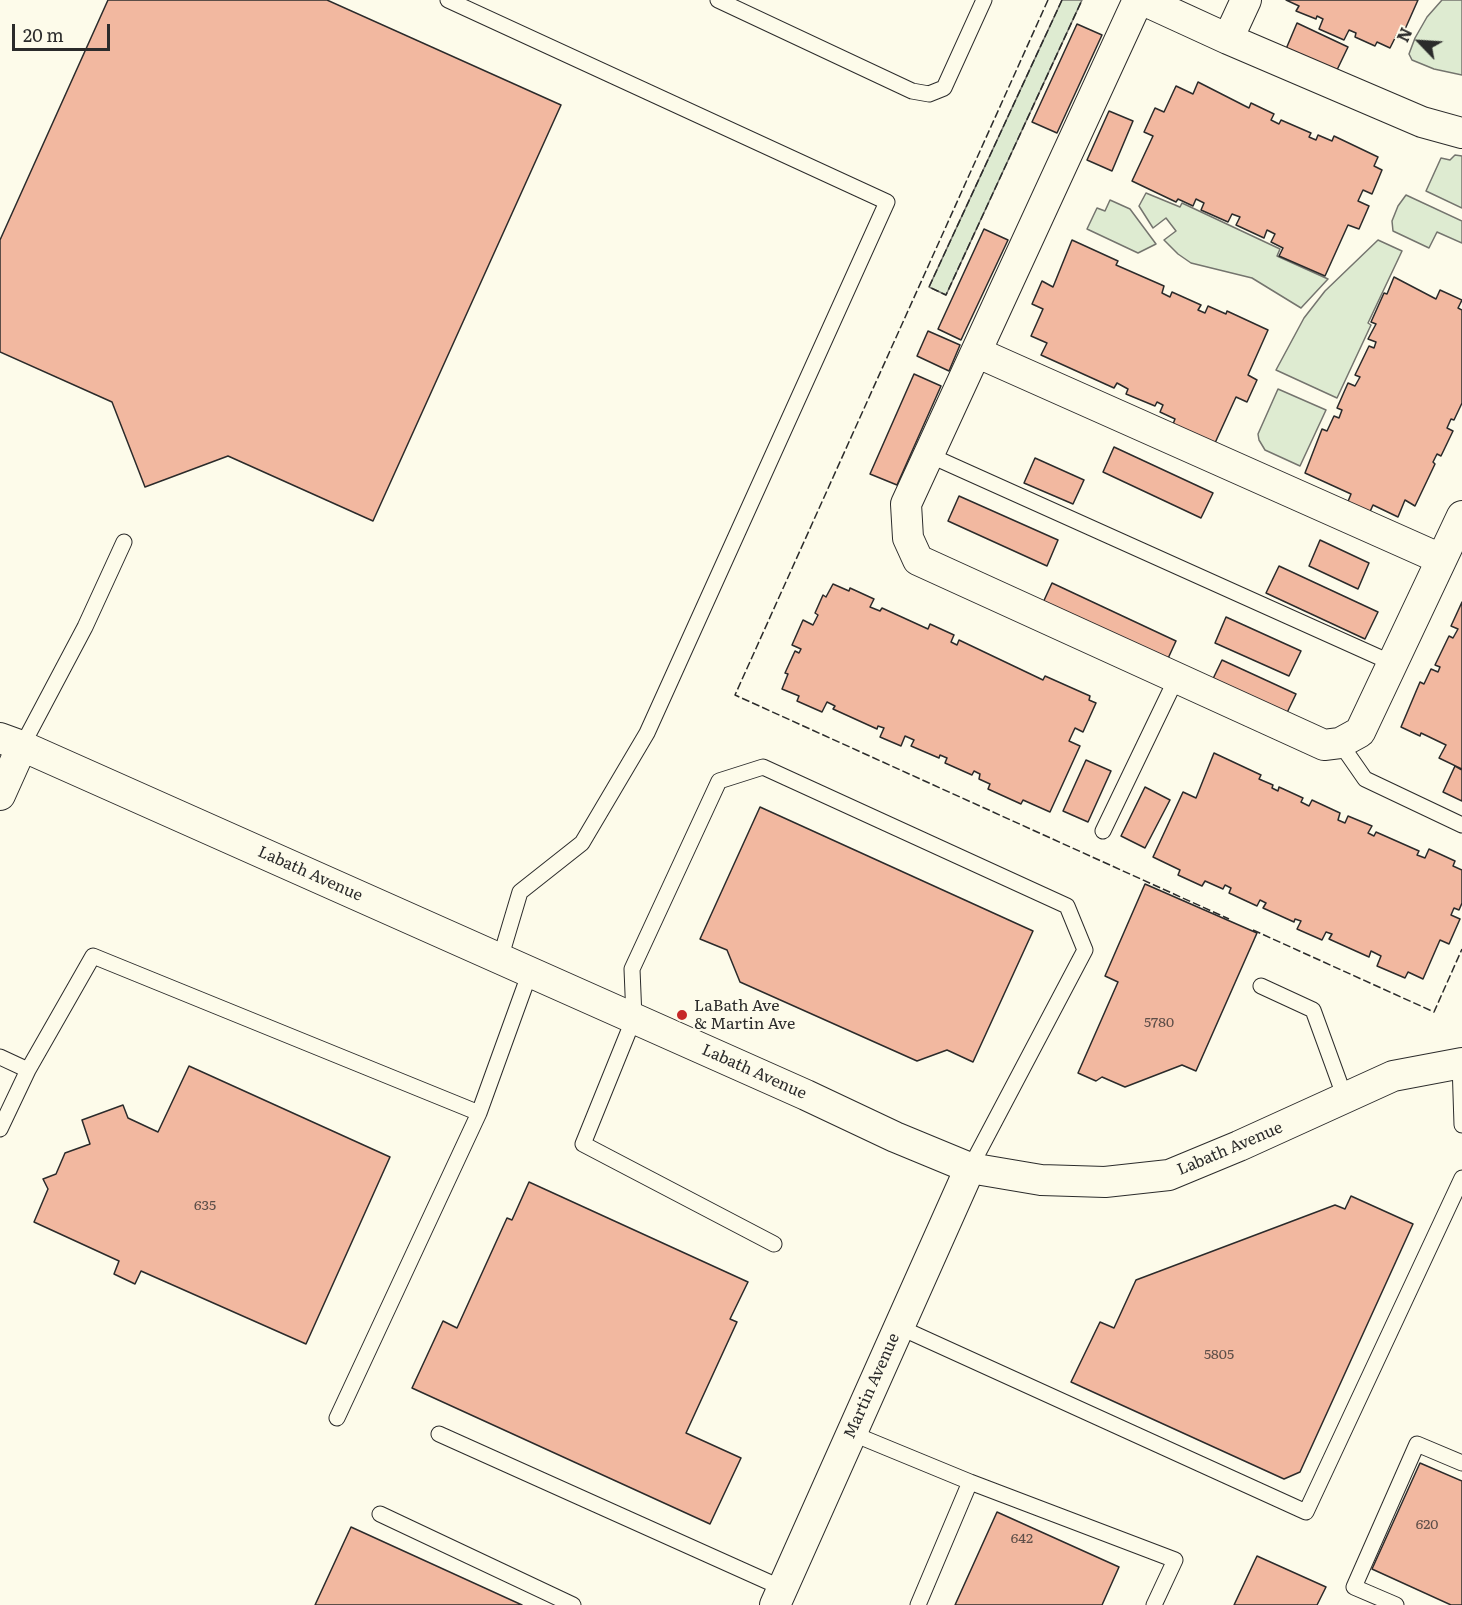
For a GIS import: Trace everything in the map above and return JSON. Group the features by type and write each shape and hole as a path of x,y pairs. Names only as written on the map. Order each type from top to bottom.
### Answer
{"street":[{"path":"1138,0 906,504 908,538 918,560 1324,745 1340,743 1360,732 1462,516"},
{"path":"1143,0 1422,122 1462,133"},
{"path":"1228,39 1246,0"},
{"path":"976,352 1441,560"},
{"name":"Labath Avenue","path":"11,742 634,1018 895,1137 970,1168 1041,1180 1105,1182 1169,1175 1393,1076 1461,1063"},
{"path":"0,795 11,742"},
{"name":"Martin Avenue","path":"778,1597 970,1168"}],"lane":[{"path":"448,0 887,202 647,733 582,843 520,892 500,959"},
{"path":"718,0 912,91 930,93 944,88 984,0"},
{"path":"928,455 1392,663"},
{"path":"11,742 84,627 124,542"},
{"path":"1103,831 1177,677"},
{"path":"1340,743 1365,779 1462,825"},
{"path":"774,1244 583,1144 634,1018 633,969 719,781 763,767 1068,906 1084,950 970,1168"},
{"path":"0,1129 28,1070 93,956 479,1113"},
{"path":"337,1418 479,1113 530,972"},
{"path":"1261,987 1313,1010 1345,1098"},
{"path":"0,1057 28,1070"},
{"path":"1461,1063 1462,1125"},
{"path":"899,1327 1306,1512 1462,1178"},
{"path":"851,1433 970,1482 1175,1560 1154,1605"},
{"path":"439,1434 778,1597"},
{"path":"1395,1605 1354,1587 1417,1444 1462,1463"},
{"path":"918,1605 970,1482"},
{"path":"380,1514 573,1605"}],"green space":[{"path":"1062,0 1082,0 946,295 929,287"},
{"path":"1442,0 1462,0 1462,75 1434,69 1412,60 1409,54 1427,17"},
{"path":"1455,155 1462,156 1462,208 1426,191 1441,158 1450,160"},
{"path":"1146,193 1180,207 1182,203 1280,249 1277,256 1328,279 1301,308 1252,278 1191,263 1164,240 1176,231 1166,218 1153,228 1139,206"},
{"path":"1406,195 1462,221 1462,243 1437,232 1429,248 1393,231 1392,221 1398,206"},
{"path":"1110,200 1130,209 1156,244 1138,253 1087,229 1097,208 1105,211"},
{"path":"1378,240 1402,251 1368,323 1371,325 1337,398 1276,370 1304,318 1325,291"},
{"path":"1278,389 1326,410 1300,466 1265,450 1259,440 1258,434"}],"building":[{"path":"108,0 327,0 561,105 373,521 228,456 145,487 112,402 0,352 0,240"},
{"path":"1286,0 1418,0 1402,36 1397,34 1390,48 1377,42 1375,46 1355,37 1356,33 1349,30 1344,40 1319,29 1323,19 1317,16 1316,19 1296,11 1299,6"},
{"path":"1297,23 1348,47 1336,72 1286,49"},
{"path":"1077,24 1102,35 1057,133 1032,122"},
{"path":"1198,82 1249,108 1251,103 1274,114 1271,120 1279,124 1281,120 1311,133 1309,137 1316,140 1318,135 1332,141 1334,136 1378,157 1374,166 1382,170 1372,194 1363,190 1358,201 1369,206 1359,229 1348,225 1325,276 1279,256 1283,248 1271,242 1275,234 1267,230 1264,238 1236,225 1240,217 1232,214 1228,222 1201,210 1204,203 1196,199 1193,206 1178,199 1176,202 1132,181 1153,136 1144,132 1155,108 1164,112 1176,86 1193,94"},
{"path":"1109,111 1133,121 1112,171 1087,160"},
{"path":"984,229 1008,240 961,340 938,329"},
{"path":"1072,240 1118,261 1116,265 1164,286 1162,293 1170,297 1172,292 1201,305 1198,310 1205,313 1208,306 1226,314 1227,311 1268,330 1248,375 1257,380 1247,402 1236,397 1215,443 1173,424 1175,419 1160,412 1163,405 1157,402 1155,406 1126,394 1128,389 1117,383 1114,388 1041,355 1047,343 1031,336 1043,309 1032,304 1042,281 1053,287"},
{"path":"1394,277 1436,299 1440,290 1462,300 1458,308 1462,310 1462,403 1454,420 1451,419 1447,428 1453,431 1441,456 1437,454 1433,462 1435,464 1415,506 1405,500 1398,517 1373,505 1369,514 1347,504 1351,494 1305,473 1322,429 1327,431 1334,416 1339,418 1342,410 1337,408 1348,383 1355,386 1360,377 1355,375 1369,346 1374,348 1376,342 1368,339 1376,324 1371,322"},
{"path":"928,331 960,345 949,371 917,356"},
{"path":"914,374 941,386 897,485 870,474"},
{"path":"1114,447 1213,493 1201,518 1103,472"},
{"path":"1035,458 1084,480 1073,504 1024,483"},
{"path":"959,496 1058,540 1047,566 948,521"},
{"path":"1320,540 1369,563 1358,589 1309,566"},
{"path":"1279,566 1378,612 1365,639 1266,593"},
{"path":"1052,583 1176,641 1165,665 1041,607"},
{"path":"833,584 849,591 850,588 874,599 870,607 880,611 882,608 928,629 930,624 954,635 951,642 957,645 959,640 1043,680 1045,676 1090,696 1089,700 1096,703 1083,732 1075,728 1069,741 1080,746 1050,812 1023,800 1021,804 988,789 990,784 979,779 980,774 974,771 972,775 945,763 947,758 940,755 939,758 911,746 914,740 905,736 901,746 880,737 884,728 878,726 877,729 833,709 835,706 827,702 822,712 797,701 799,696 782,689 788,674 785,673 795,651 799,653 801,649 792,645 803,620 813,625 818,615 815,613 823,595 826,597"},
{"path":"1462,602 1462,769 1439,758 1446,745 1421,733 1420,736 1401,727 1420,682 1424,684 1431,669 1438,672 1440,667 1435,665 1449,636 1453,638 1458,629 1451,626"},
{"path":"1226,617 1301,651 1289,676 1215,643"},
{"path":"1222,660 1296,694 1284,719 1210,685"},
{"path":"1214,753 1261,775 1259,779 1273,785 1272,788 1278,791 1279,787 1303,798 1301,802 1309,806 1312,800 1340,813 1338,820 1345,823 1348,816 1372,826 1368,833 1374,836 1376,832 1419,851 1417,855 1425,858 1429,849 1455,861 1453,866 1462,870 1462,903 1459,910 1454,908 1451,915 1460,919 1449,944 1440,940 1423,979 1408,972 1405,978 1377,966 1381,956 1371,951 1369,957 1329,939 1332,934 1326,932 1322,940 1297,929 1301,921 1295,919 1294,922 1263,908 1266,903 1260,900 1257,906 1229,893 1231,888 1225,885 1223,889 1205,881 1202,886 1178,875 1180,870 1153,857 1183,792 1196,798"},
{"path":"1086,760 1111,771 1088,822 1063,811"},
{"path":"1455,766 1462,770 1462,801 1443,792"},
{"path":"1145,787 1170,800 1145,848 1121,836"},
{"path":"760,807 1033,931 973,1062 947,1050 917,1061 740,982 727,950 700,939"},
{"path":"1145,884 1257,933 1196,1071 1182,1065 1125,1087 1102,1077 1096,1081 1078,1073 1118,982 1105,976"},
{"path":"189,1066 390,1157 306,1344 141,1271 135,1284 114,1274 119,1261 34,1222 48,1189 43,1179 56,1174 65,1153 90,1144 82,1120 123,1105 128,1118 158,1132"},
{"path":"529,1182 748,1282 730,1319 737,1322 686,1433 741,1458 710,1524 412,1388 443,1321 457,1328 507,1218 512,1220"},
{"path":"1351,1196 1413,1224 1300,1472 1284,1479 1071,1382 1100,1322 1114,1328 1136,1280 1335,1205 1345,1209"},
{"path":"1420,1463 1462,1481 1462,1605 1451,1605 1372,1569"},
{"path":"997,1512 1119,1567 1102,1605 955,1605"},
{"path":"351,1527 522,1605 315,1605"},
{"path":"1257,1556 1326,1587 1317,1605 1234,1605"}],"fence":[{"path":"1048,0 735,695 1229,919"},
{"path":"1062,0 929,287 946,295 1082,0"},
{"path":"1253,930 1434,1012 1462,949"}],"place":[{"name":"LaBath Ave & Martin Ave","path":"682,1015"}]}
